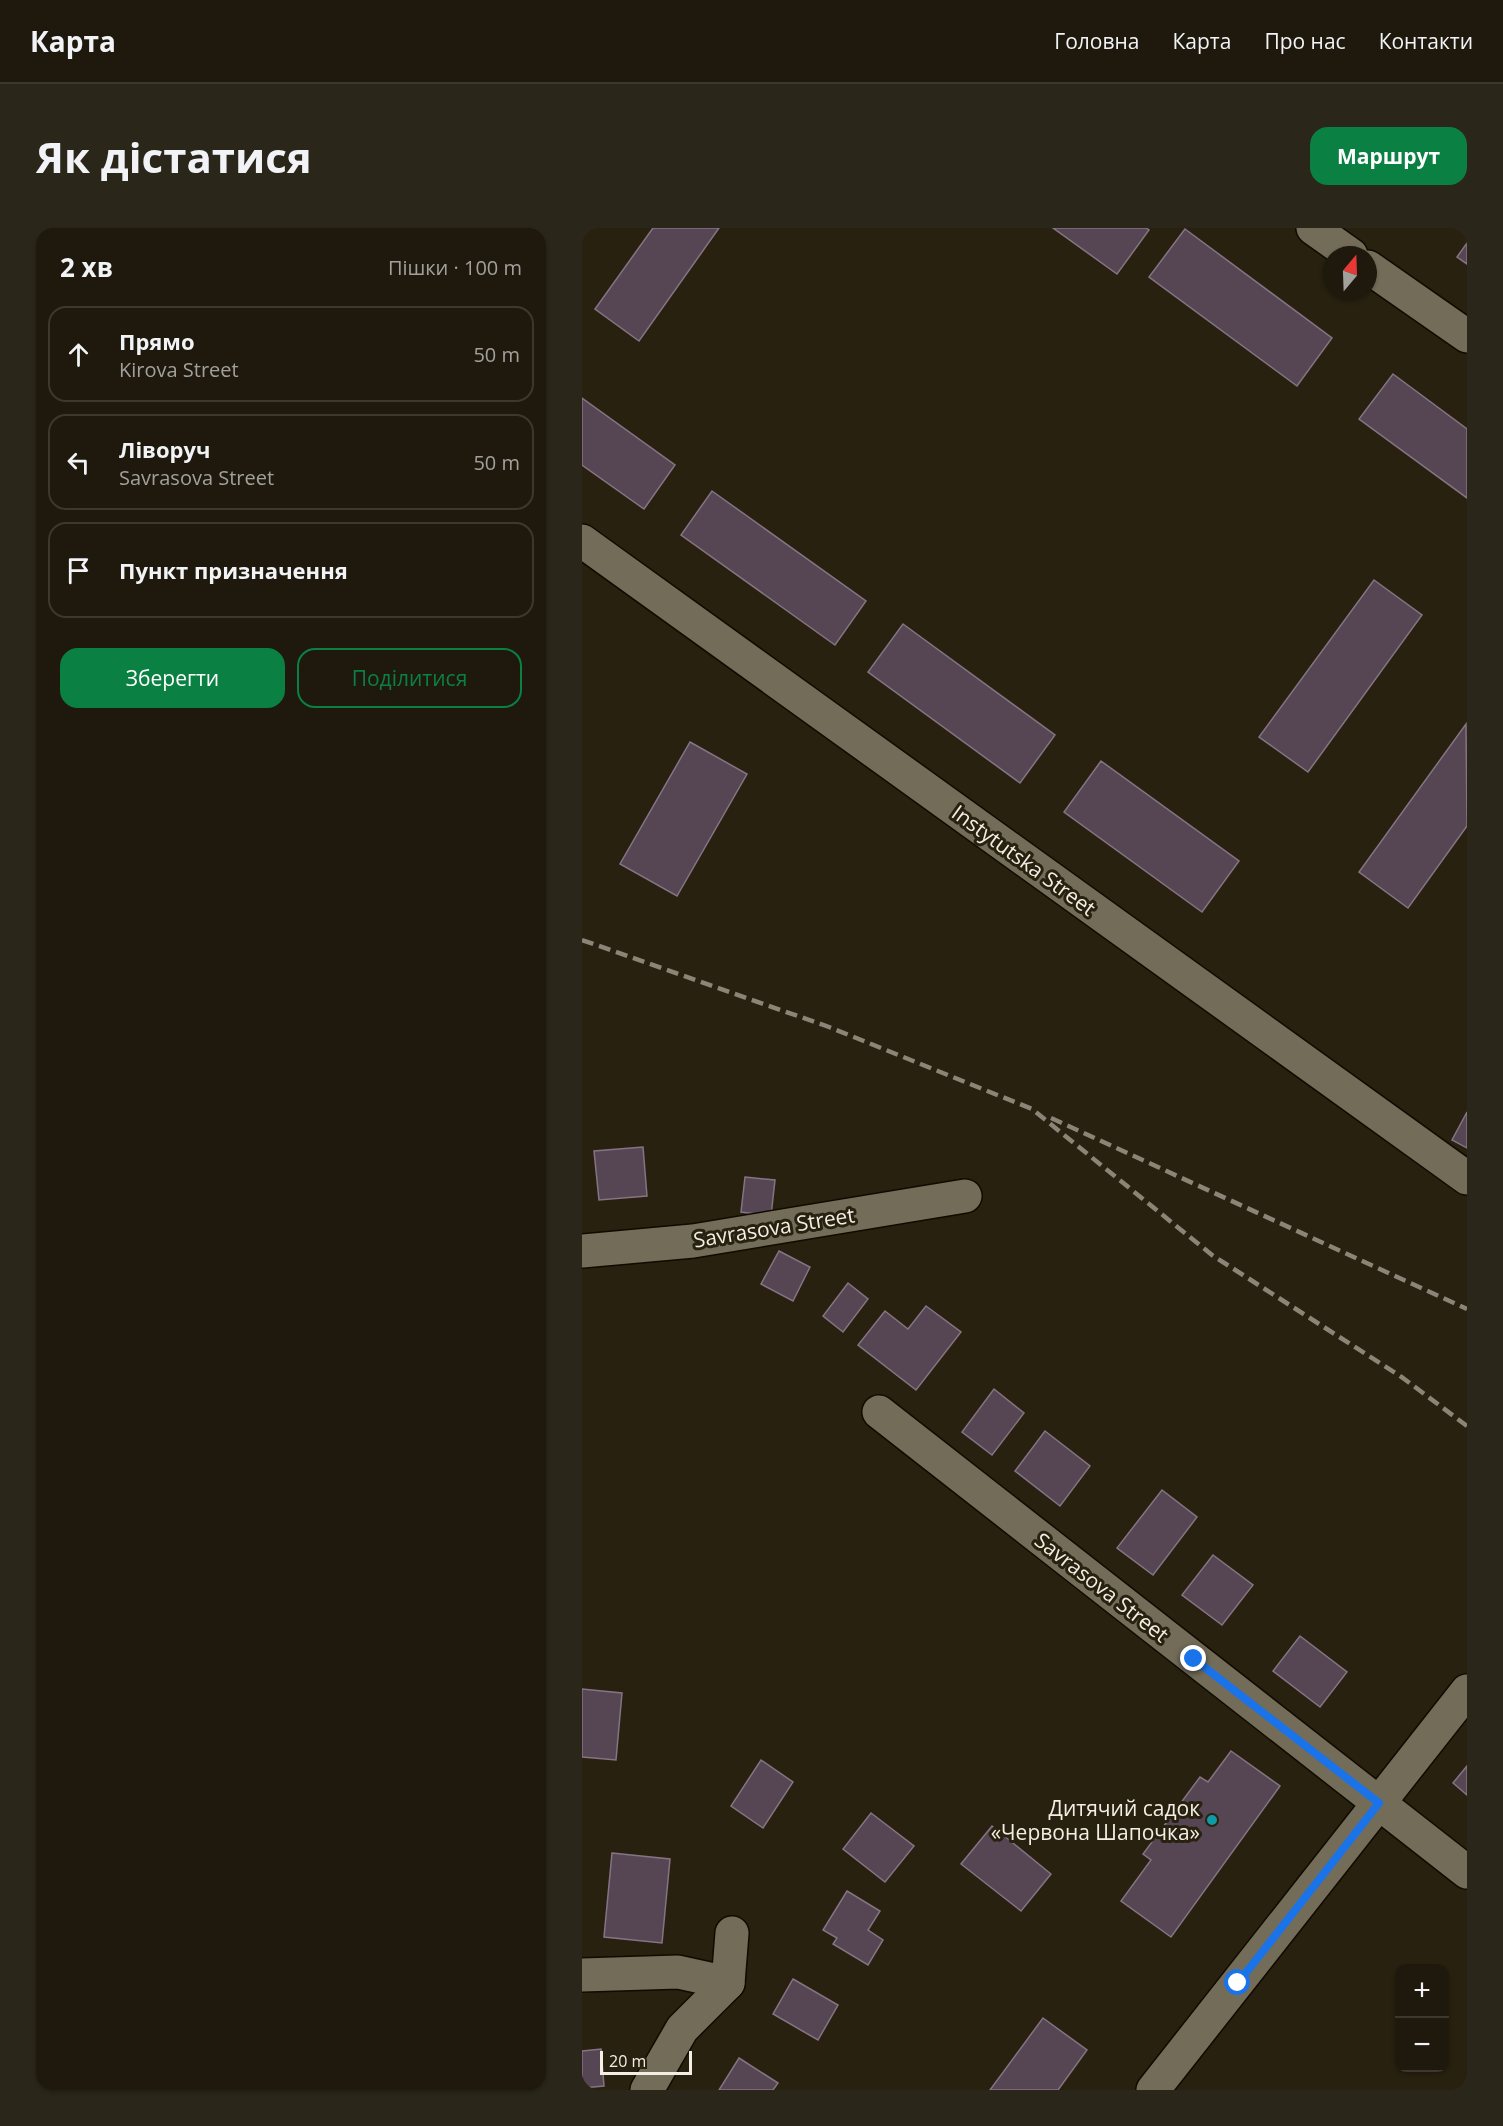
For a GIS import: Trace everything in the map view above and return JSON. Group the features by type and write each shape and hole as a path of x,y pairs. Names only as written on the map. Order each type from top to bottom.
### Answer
{"street":[{"path":"1313,228 1339,246"},
{"path":"1377,273 1467,336"},
{"name":"Instytutska Street","path":"582,541 1467,1178"},
{"name":"Savrasova Street","path":"582,1251 693,1241 965,1196"},
{"name":"Savrasova Street","path":"879,1412 1467,1872"},
{"path":"1153,2090 1467,1691"},
{"path":"647,2090 682,2029 728,1983 732,1933"},
{"path":"582,1975 678,1972 728,1983"}],"building":[{"path":"653,228 719,228 639,341 595,309"},
{"path":"1053,228 1146,228 1149,230 1117,274"},
{"path":"1185,229 1332,338 1297,386 1149,277"},
{"path":"1467,243 1467,264 1457,257"},
{"path":"1393,374 1467,429 1467,498 1359,419"},
{"path":"582,398 675,465 644,509 582,465"},
{"path":"712,491 866,601 835,645 681,535"},
{"path":"1374,580 1422,615 1308,772 1259,737"},
{"path":"903,624 1055,735 1020,783 868,672"},
{"path":"1466,724 1467,826 1408,908 1359,872"},
{"path":"690,742 747,774 677,896 620,864"},
{"path":"1101,761 1239,861 1202,912 1064,812"},
{"path":"1467,1112 1467,1148 1452,1140"},
{"path":"643,1147 647,1196 599,1200 594,1151"},
{"path":"745,1177 775,1180 771,1216 741,1212"},
{"path":"779,1251 810,1267 793,1301 761,1284"},
{"path":"848,1283 868,1299 843,1332 823,1316"},
{"path":"926,1306 961,1332 916,1390 858,1345 885,1311 908,1329"},
{"path":"994,1389 1024,1413 992,1455 962,1432"},
{"path":"1045,1431 1090,1466 1060,1506 1015,1471"},
{"path":"1162,1490 1197,1517 1153,1575 1117,1548"},
{"path":"1213,1555 1253,1585 1222,1625 1182,1595"},
{"path":"1300,1636 1347,1672 1320,1707 1273,1671"},
{"path":"582,1689 622,1693 616,1760 582,1757"},
{"name":"Дитячий садок «Червона Шапочка»","path":"1231,1751 1280,1786 1171,1937 1121,1901 1151,1860 1143,1854 1200,1777 1208,1782"},
{"path":"761,1760 793,1782 763,1828 731,1806"},
{"path":"1467,1766 1467,1795 1453,1783"},
{"path":"871,1813 914,1846 885,1882 843,1849"},
{"path":"992,1826 1051,1874 1021,1911 961,1864"},
{"path":"612,1853 670,1859 662,1943 604,1937"},
{"path":"847,1891 880,1911 868,1930 883,1940 868,1965 833,1944 837,1938 823,1930"},
{"path":"793,1979 838,2005 818,2040 773,2014"},
{"path":"1043,2018 1087,2050 1058,2090 990,2090"},
{"path":"601,2049 604,2086 582,2088 582,2051"},
{"path":"739,2058 778,2083 773,2090 719,2090"}],"railway":[{"path":"582,940 829,1027 1032,1109 1212,1255 1403,1378 1467,1426"},
{"path":"1051,1118 1467,1309"}],"place":[{"name":"Дитячий садок «Червона Шапочка»","path":"1212,1820"}],"route":[{"path":"1194,1659 1379,1803 1238,1983"}]}
